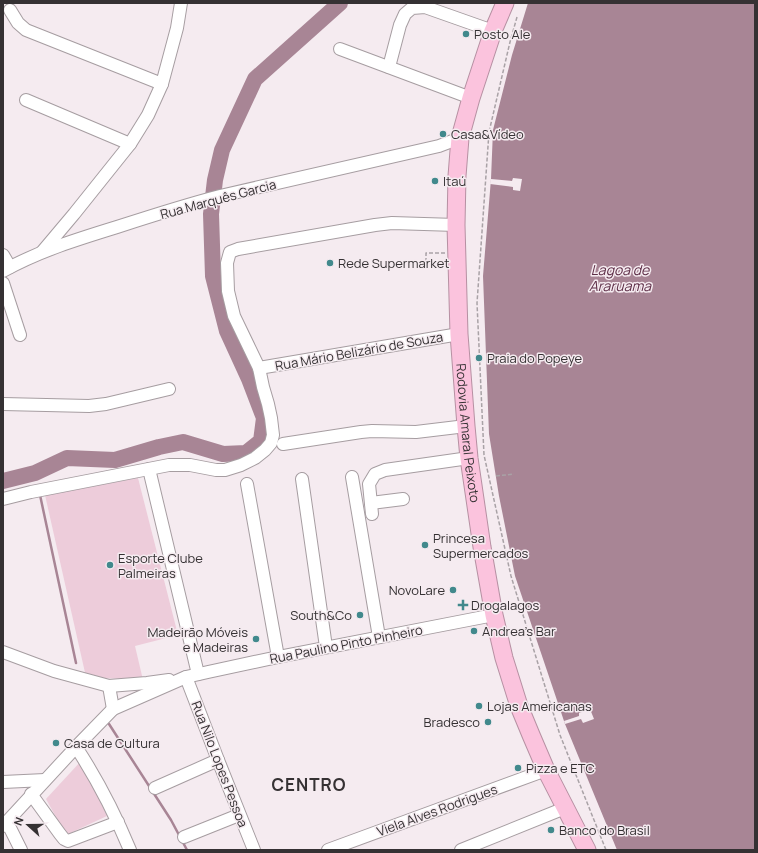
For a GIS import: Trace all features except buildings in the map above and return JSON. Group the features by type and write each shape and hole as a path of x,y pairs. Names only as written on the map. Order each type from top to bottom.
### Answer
{"highway":[{"name":"Rodovia Amaral Peixoto","path":"505,3 493,31 471,98 460,146 457,176 456,225 459,334 469,458 494,615 504,658 530,736 587,850"}],"street":[{"path":"41,253 130,144 148,115 162,84 177,28 181,3"},
{"path":"389,67 400,24 405,14 412,8 425,7 493,31"},
{"path":"10,10 18,23 26,30 162,84"},
{"path":"340,49 471,98"},
{"path":"26,100 130,144"},
{"name":"Rua Marquês Garcia","path":"6,269 41,253 85,237 190,204 439,146 460,146"},
{"path":"74,214 73,228 76,232 85,237"},
{"path":"3,499 31,492 169,465 225,470 241,465 255,458 271,443 273,436 271,418 259,368 234,316 228,291 227,263 230,252 238,249 311,240 375,225 392,223 456,225"},
{"path":"3,255 6,269"},
{"path":"4,285 20,335"},
{"name":"Rua Mário Belizário de Souza","path":"259,368 459,334"},
{"path":"3,404 89,406 106,404 169,389"},
{"path":"283,444 360,432 416,432 466,426"},
{"path":"403,499 372,509 369,484 375,474 385,470 469,458"},
{"name":"Rua Nilo Lopes Pessoa","path":"149,469 192,676 218,760 254,850"},
{"path":"352,477 379,637"},
{"path":"302,479 326,647"},
{"path":"247,484 278,657"},
{"name":"Rua Paulino Pinto Pinheiro","path":"147,689 192,676 278,657 494,615"},
{"path":"3,652 54,671 109,686 147,689"},
{"path":"109,686 113,709"},
{"path":"21,850 5,824 31,794 113,709 147,689"},
{"path":"76,747 89,766 118,822 130,850"},
{"path":"154,788 218,760"},
{"name":"Viela Alves Rodrigues","path":"328,850 546,770"},
{"path":"3,782 46,780"},
{"path":"31,794 60,834 68,841 118,822"},
{"path":"461,850 565,808"},
{"path":"184,837 239,815"}],"path":[{"path":"517,17 489,132 477,303 484,455 511,576 558,728 606,850"},
{"path":"426,262 426,253 457,253"},
{"path":"496,476 514,474"}],"shaded area":[{"name":"Esporte Clube Palmeiras","path":"138,478 178,635 135,646 143,680 86,677 45,495"},
{"path":"82,760 107,816 66,835 46,799"}],"water":[{"name":"Lagoa de Araruama","path":"528,3 755,3 755,850 617,850 565,724 515,576 499,496 489,434 483,276 491,179 493,130 512,55"}],"pier":[{"path":"513,178 522,179 520,191 513,190 513,187 490,184 491,179 512,181"},
{"path":"590,709 594,719 583,723 581,719 565,724 564,721 579,716 579,713"}],"waterway":[{"path":"3,481 35,473 67,458 115,460 159,447 183,442 223,454 246,453 261,441 264,418 249,379 227,331 213,276 211,214 215,180 222,150 255,79 340,3"},
{"path":"35,473 37,479"},
{"path":"40,495 76,663"},
{"path":"109,724 171,820 187,850"}],"place":[{"name":"Posto Ale","path":"466,34"},
{"name":"Casa&Vídeo","path":"443,134"},
{"name":"Itaú","path":"435,181"},
{"name":"Rede Supermarket","path":"330,263"},
{"name":"Praia do Popeye","path":"479,358"},
{"name":"Princesa Supermercados","path":"425,545"},
{"name":"Esporte Clube Palmeiras","path":"110,565"},
{"name":"NovoLare","path":"453,590"},
{"name":"Drogalagos","path":"463,605"},
{"name":"South&Co","path":"360,615"},
{"name":"Andrea's Bar","path":"474,631"},
{"name":"Madeirão Móveis e Madeiras","path":"256,639"},
{"name":"Lojas Americanas","path":"479,706"},
{"name":"Bradesco","path":"488,722"},
{"name":"Casa de Cultura","path":"56,743"},
{"name":"Pizza e ETC","path":"518,768"},
{"name":"Banco do Brasil","path":"551,830"}],"district":[{"name":"CENTRO","path":"309,785"}]}
